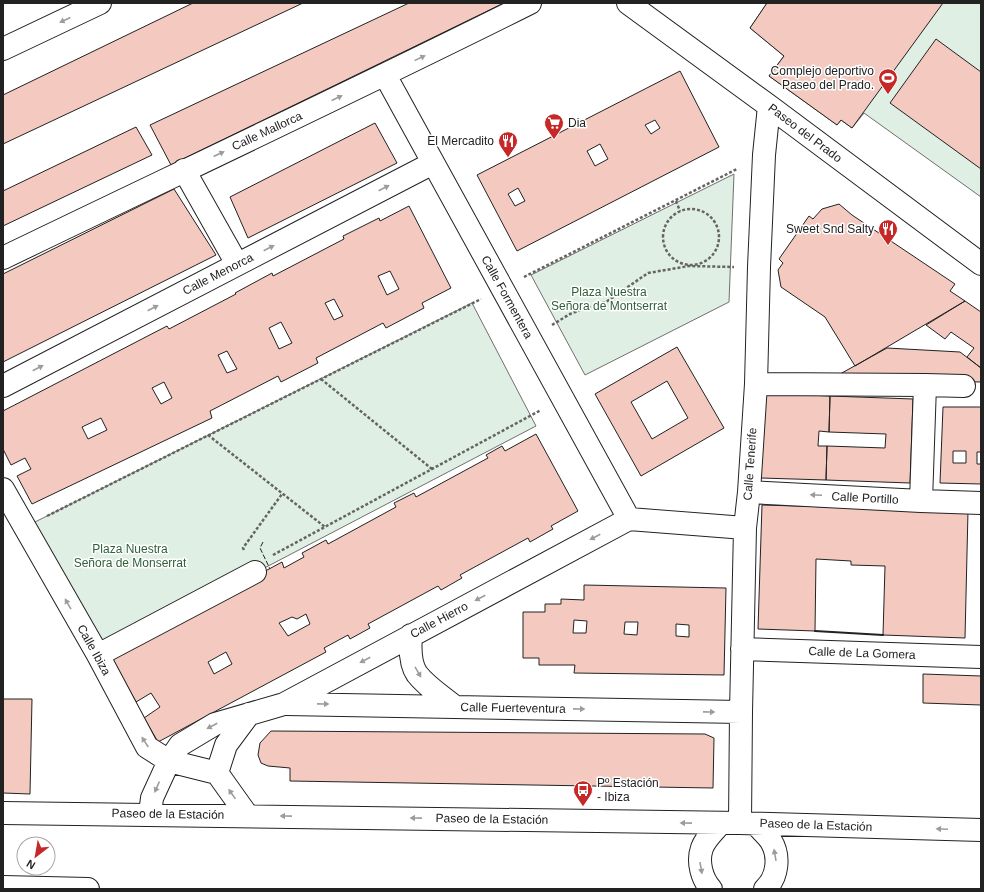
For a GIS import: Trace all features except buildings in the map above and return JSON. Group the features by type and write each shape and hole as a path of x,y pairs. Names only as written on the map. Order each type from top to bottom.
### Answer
{"street":[{"path":"3,50 100,3"},
{"name":"Calle Mallorca","path":"3,258 184,170 386,75 530,3"},
{"name":"Paseo del Prado","path":"628,3 981,264"},
{"name":"Calle Formentera","path":"386,75 629,519"},
{"name":"Calle Tenerife","path":"739,823 745,528 749,492 756,384 764,155 769,106"},
{"name":"Calle Menorca","path":"3,386 433,163"},
{"path":"184,170 238,264"},
{"path":"756,384 964,386"},
{"path":"921,501 925,385"},
{"name":"Calle Ibiza","path":"3,489 98,655 147,747 169,761 217,773"},
{"name":"Calle Portillo","path":"749,492 981,503"},
{"path":"629,519 745,528"},
{"name":"Calle Hierro","path":"150,814 152,798 169,761 180,745 215,724 284,704 629,519"},
{"path":"98,655 255,572"},
{"path":"411,635 410,652 417,674 455,707"},
{"name":"Calle de La Gomera","path":"742,649 981,657"},
{"name":"Calle Fuerteventura","path":"284,704 741,712"},
{"path":"247,815 217,773 226,744 249,714"},
{"name":"Paseo de la Estación","path":"3,813 247,815 739,823 981,830"},
{"path":"712,889 702,875 700,862 702,849 708,837 739,823 770,841 776,852 774,876 764,889"},
{"path":"3,887 88,889"}],"path":[{"path":"25,527 502,289 764,155"},
{"path":"676,201 680,211"},
{"path":"529,338 570,314 606,302 648,273 689,266 698,265 707,261 714,255 720,238 719,229 715,220 708,214 699,210 690,208 680,211 672,216 666,223 663,232 663,242 666,251 672,259 680,264 689,266 759,267"},
{"path":"321,379 432,469"},
{"path":"271,557 562,398"},
{"path":"208,435 325,527"},
{"path":"255,572 243,548 282,494"}],"green space":[{"name":"Complejo deportivo Paseo del Prado.","path":"767,3 981,3 981,197 864,113 852,128 841,120 837,125 769,76 784,56 750,28"},
{"name":"Plaza Nuestra Señora de Montserrat","path":"734,174 729,302 585,375 531,275"},
{"name":"Plaza Nuestra Señora de Monserrat","path":"472,303 536,426 98,655 25,527"}],"fence":[{"path":"263,542 260,548 270,569"}],"wall":[{"path":"815,631 883,635"}],"place":[{"name":"Complejo deportivo Paseo del Prado.","path":"888,95"},
{"name":"Dia","path":"554,140"},
{"name":"El Mercadito","path":"508,158"},
{"name":"Sweet Snd Salty","path":"888,246"},
{"name":"Pº Estación - Ibiza","path":"583,807"}]}
